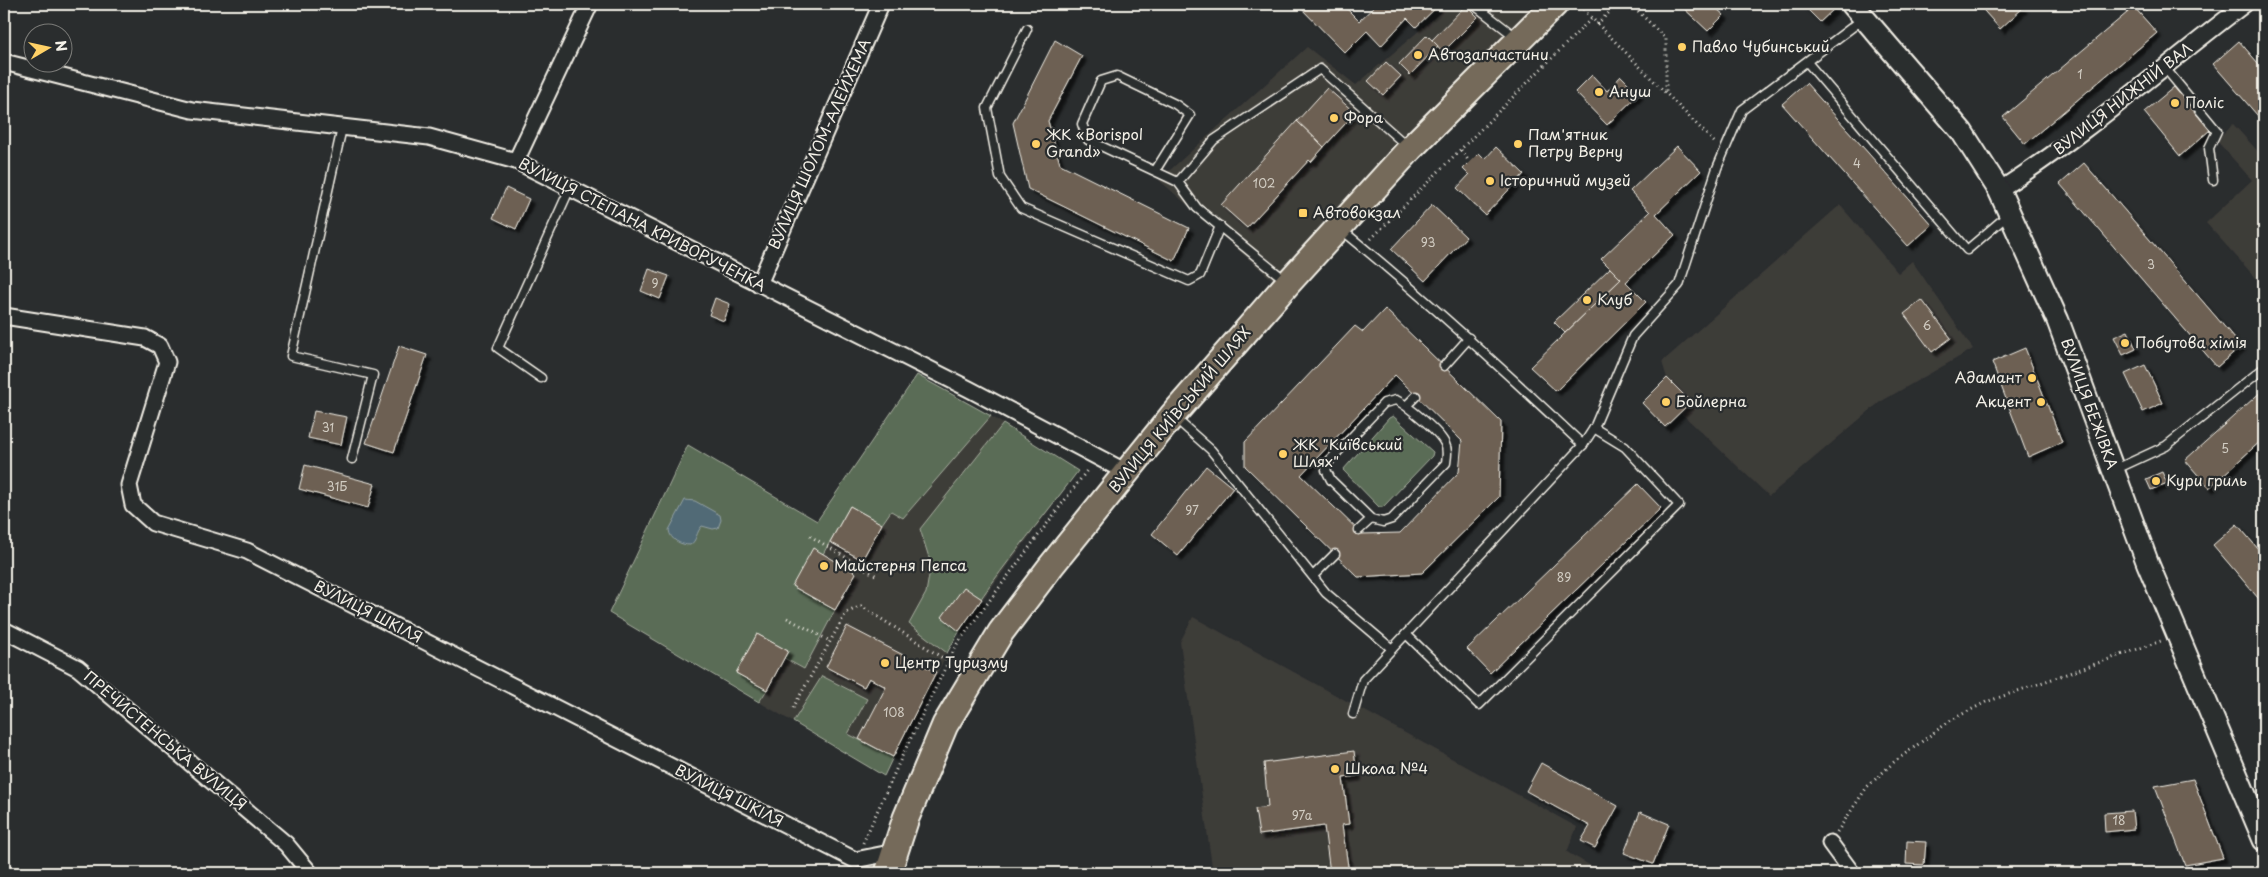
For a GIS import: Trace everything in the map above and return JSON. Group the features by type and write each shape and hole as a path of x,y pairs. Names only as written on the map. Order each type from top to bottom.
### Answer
{"highway":[{"name":"ВУЛИЦЯ КИЇВСЬКИЙ ШЛЯХ","path":"892,862 906,818 945,725 1001,632 1172,416 1289,282 1410,149 1554,4"}],"main road":[{"name":"ВУЛИЦЯ БЕЖІВКА","path":"1858,11 1962,132 1999,190 2058,321 2148,564 2264,840"}],"street":[{"path":"516,161 590,4"},
{"name":"ВУЛИЦЯ ШОЛОМ-АЛЕЙХЕМА","path":"759,284 881,4"},
{"name":"ВУЛИЦЯ НИЖНІЙ ВАЛ","path":"1999,190 2069,142 2245,4"},
{"name":"ВУЛИЦЯ СТЕПАНА КРИВОРУЧЕНКА","path":"4,62 192,110 429,137 516,161 960,384 1126,472"},
{"name":"ВУЛИЦЯ ШКІЛЯ","path":"4,316 145,338 160,346 167,362 130,485 133,505 153,522 247,551 855,860 892,862"},
{"name":"ПРЕЧИСТЕНСЬКА ВУЛИЦЯ","path":"4,630 78,668 286,844 310,873"},
{"path":"1830,843 1852,873"}],"lane":[{"path":"1473,4 1518,39"},
{"path":"1353,714 1363,680 1583,445 1594,428 1633,336 1679,285 1724,152 1742,110 1807,62 1858,11"},
{"path":"1027,29 987,108 1000,178 1021,208 1189,281 1200,275 1220,226"},
{"path":"1807,62 1967,250 2009,215"},
{"path":"2165,68 2217,131 2209,148 2213,180"},
{"path":"1178,182 1214,140 1320,69 1410,149"},
{"path":"1154,171 1190,115 1175,104 1117,76 1101,80 1082,124 1088,140 1154,171 1178,182 1198,208 1289,282"},
{"path":"342,128 291,356 373,375 352,459"},
{"path":"541,378 498,348 570,188"},
{"path":"1338,227 1469,338 1583,445"},
{"path":"1444,366 1469,338"},
{"path":"2113,470 2166,446 2264,368"},
{"path":"1407,405 1416,396"},
{"path":"1396,400 1407,405 1444,442 1448,452 1446,462 1392,519 1383,522 1371,519 1331,480 1326,470 1330,460 1384,403 1396,400"},
{"path":"1172,416 1211,450 1326,593 1392,649"},
{"path":"1406,634 1480,704 1679,505 1625,448 1594,428"},
{"path":"1359,530 1371,519"},
{"path":"1313,576 1335,554"}],"path":[{"path":"1597,24 1618,4"},
{"path":"1631,4 1666,39 1666,93"},
{"path":"1580,6 1724,152"},
{"path":"1363,247 1592,18"},
{"path":"1460,150 1468,160"},
{"path":"810,536 877,576"},
{"path":"793,708 846,613 860,606 949,662"},
{"path":"787,618 830,641"},
{"path":"1830,843 1867,787 1894,762 1952,720 1986,702 2178,635"}],"shaded area":[{"path":"1450,4 1545,4 1277,284 1159,180 1307,47 1356,85"},
{"path":"2233,124 2264,158 2264,287 2206,223 2252,180 2216,140"},
{"path":"1840,205 1898,273 1912,261 1973,349 1880,402 1769,496 1680,412 1691,401 1667,378 1662,362"},
{"path":"917,375 994,418 1078,471 959,631 884,776 609,613 688,445 817,521"},
{"name":"Школа №4","path":"1193,617 1577,827 1567,852 1603,873 1213,873 1180,642"},
{"path":"1812,870 1812,873 1748,873"}],"green space":[{"path":"917,375 991,416 903,518 891,511 882,524 850,506 823,554 792,586 835,610 804,669 784,658 788,651 757,634 736,673 767,690 759,702 609,613 688,445 817,521"},
{"path":"1393,416 1433,452 1432,456 1383,507 1379,507 1343,470 1389,418"},
{"path":"1003,424 1078,471 992,583 947,653 909,624 926,593 931,564 920,529"},
{"path":"822,676 867,699 848,734 893,757 884,776 793,722"}],"water":[{"path":"685,500 695,501 720,515 721,520 718,528 713,529 702,526 690,545 676,541 671,537 669,530"}],"building":[{"path":"1297,4 1342,4 1359,21 1377,4 1440,4 1416,27 1407,18 1381,46 1367,31 1345,53"},
{"path":"1679,4 1711,4 1724,15 1708,31"},
{"path":"1802,4 1829,4 1834,9 1820,22"},
{"path":"1978,4 2019,4 2023,8 2000,29"},
{"path":"1466,5 1478,17 1443,52 1432,40"},
{"path":"2134,7 2157,33 2025,144 2003,117"},
{"name":"Автозапчастини","path":"1427,35 1438,46 1410,75 1399,64"},
{"name":"ЖК «Borispol Grand»","path":"1055,40 1082,56 1048,121 1060,164 1189,228 1174,261 1028,189 1013,123"},
{"path":"2239,41 2264,70 2264,123 2213,64"},
{"path":"1386,62 1401,76 1383,95 1368,81"},
{"path":"1592,75 1607,91 1621,76 1639,94 1607,125 1575,92"},
{"path":"1806,83 1932,225 1908,246 1782,104"},
{"path":"2174,87 2210,130 2180,156 2144,112"},
{"path":"1327,88 1355,113 1324,147 1297,121"},
{"path":"1297,121 1324,147 1311,162 1309,160 1247,228 1221,205"},
{"path":"1677,146 1701,171 1656,214 1675,235 1626,282 1646,302 1556,391 1530,367 1621,279 1601,259 1650,212 1630,191"},
{"name":"Історичний музей","path":"1496,147 1524,174 1485,215 1457,188 1469,175 1463,169 1479,153 1485,159"},
{"path":"2084,163 2241,346 2217,367 2060,184"},
{"path":"506,188 529,199 516,229 493,218"},
{"path":"1432,205 1466,237 1425,281 1391,249"},
{"name":"Клуб","path":"1610,268 1621,279 1565,333 1554,322"},
{"path":"649,269 669,276 660,299 641,291"},
{"path":"715,298 730,304 724,321 709,315"},
{"path":"1922,300 1951,338 1932,352 1904,314"},
{"name":"ЖК \"Київський Шлях\"","path":"1385,309 1501,422 1499,497 1422,573 1358,577 1245,466 1245,442 1355,326 1363,332","holes":["1395,375 1462,441 1459,472 1400,533 1362,534 1301,475"]},
{"name":"Побутова хімія","path":"2128,331 2136,349 2123,355 2114,337"},
{"path":"399,346 427,355 394,452 366,443"},
{"path":"2025,348 2062,442 2028,457 1992,362"},
{"path":"2145,365 2163,403 2143,412 2125,374"},
{"name":"Бойлерна","path":"1667,378 1691,402 1665,427 1642,403"},
{"path":"2264,389 2264,438 2209,488 2185,460"},
{"path":"314,411 347,417 341,445 308,438"},
{"path":"305,465 375,484 368,508 299,489"},
{"path":"1206,466 1233,488 1178,556 1152,534"},
{"name":"Кури гриль","path":"2162,472 2167,483 2151,490 2146,479"},
{"path":"1638,484 1661,508 1490,673 1467,649"},
{"path":"850,506 882,524 862,560 830,542"},
{"path":"2237,524 2264,556 2264,605 2213,545"},
{"path":"813,548 856,573 835,610 792,586"},
{"path":"964,587 982,599 959,631 942,617"},
{"path":"847,626 936,672 893,757 859,739 886,687 869,678 864,687 826,667"},
{"path":"757,634 788,651 767,690 736,673"},
{"path":"1354,751 1357,776 1343,778 1349,824 1342,825 1349,873 1330,873 1324,826 1259,835 1255,809 1268,807 1264,763"},
{"path":"1541,763 1618,806 1595,848 1581,841 1590,826 1526,791"},
{"path":"2193,779 2223,858 2185,865 2155,786"},
{"path":"2132,811 2134,829 2105,832 2104,813"},
{"path":"1640,812 1669,824 1653,864 1624,853"},
{"path":"1907,841 1926,842 1924,865 1906,864"}],"place":[{"name":"Павло Чубинський","path":"1682,47"},
{"name":"Автозапчастини","path":"1418,55"},
{"name":"Ануш","path":"1599,92"},
{"name":"Поліс","path":"2175,103"},
{"name":"Фора","path":"1334,118"},
{"name":"ЖК «Borispol Grand»","path":"1036,144"},
{"name":"Пам'ятник Петру Верну","path":"1518,144"},
{"name":"Історичний музей","path":"1490,181"},
{"name":"Автовокзал","path":"1303,213"},
{"name":"Клуб","path":"1587,300"},
{"name":"Побутова хімія","path":"2125,343"},
{"name":"Адамант","path":"2032,378"},
{"name":"Бойлерна","path":"1666,402"},
{"name":"Акцент","path":"2041,402"},
{"name":"ЖК \"Київський Шлях\"","path":"1283,454"},
{"name":"Кури гриль","path":"2156,481"},
{"name":"Майстерня Пепса","path":"824,566"},
{"name":"Центр Туризму","path":"885,663"},
{"name":"Школа №4","path":"1335,769"}]}
